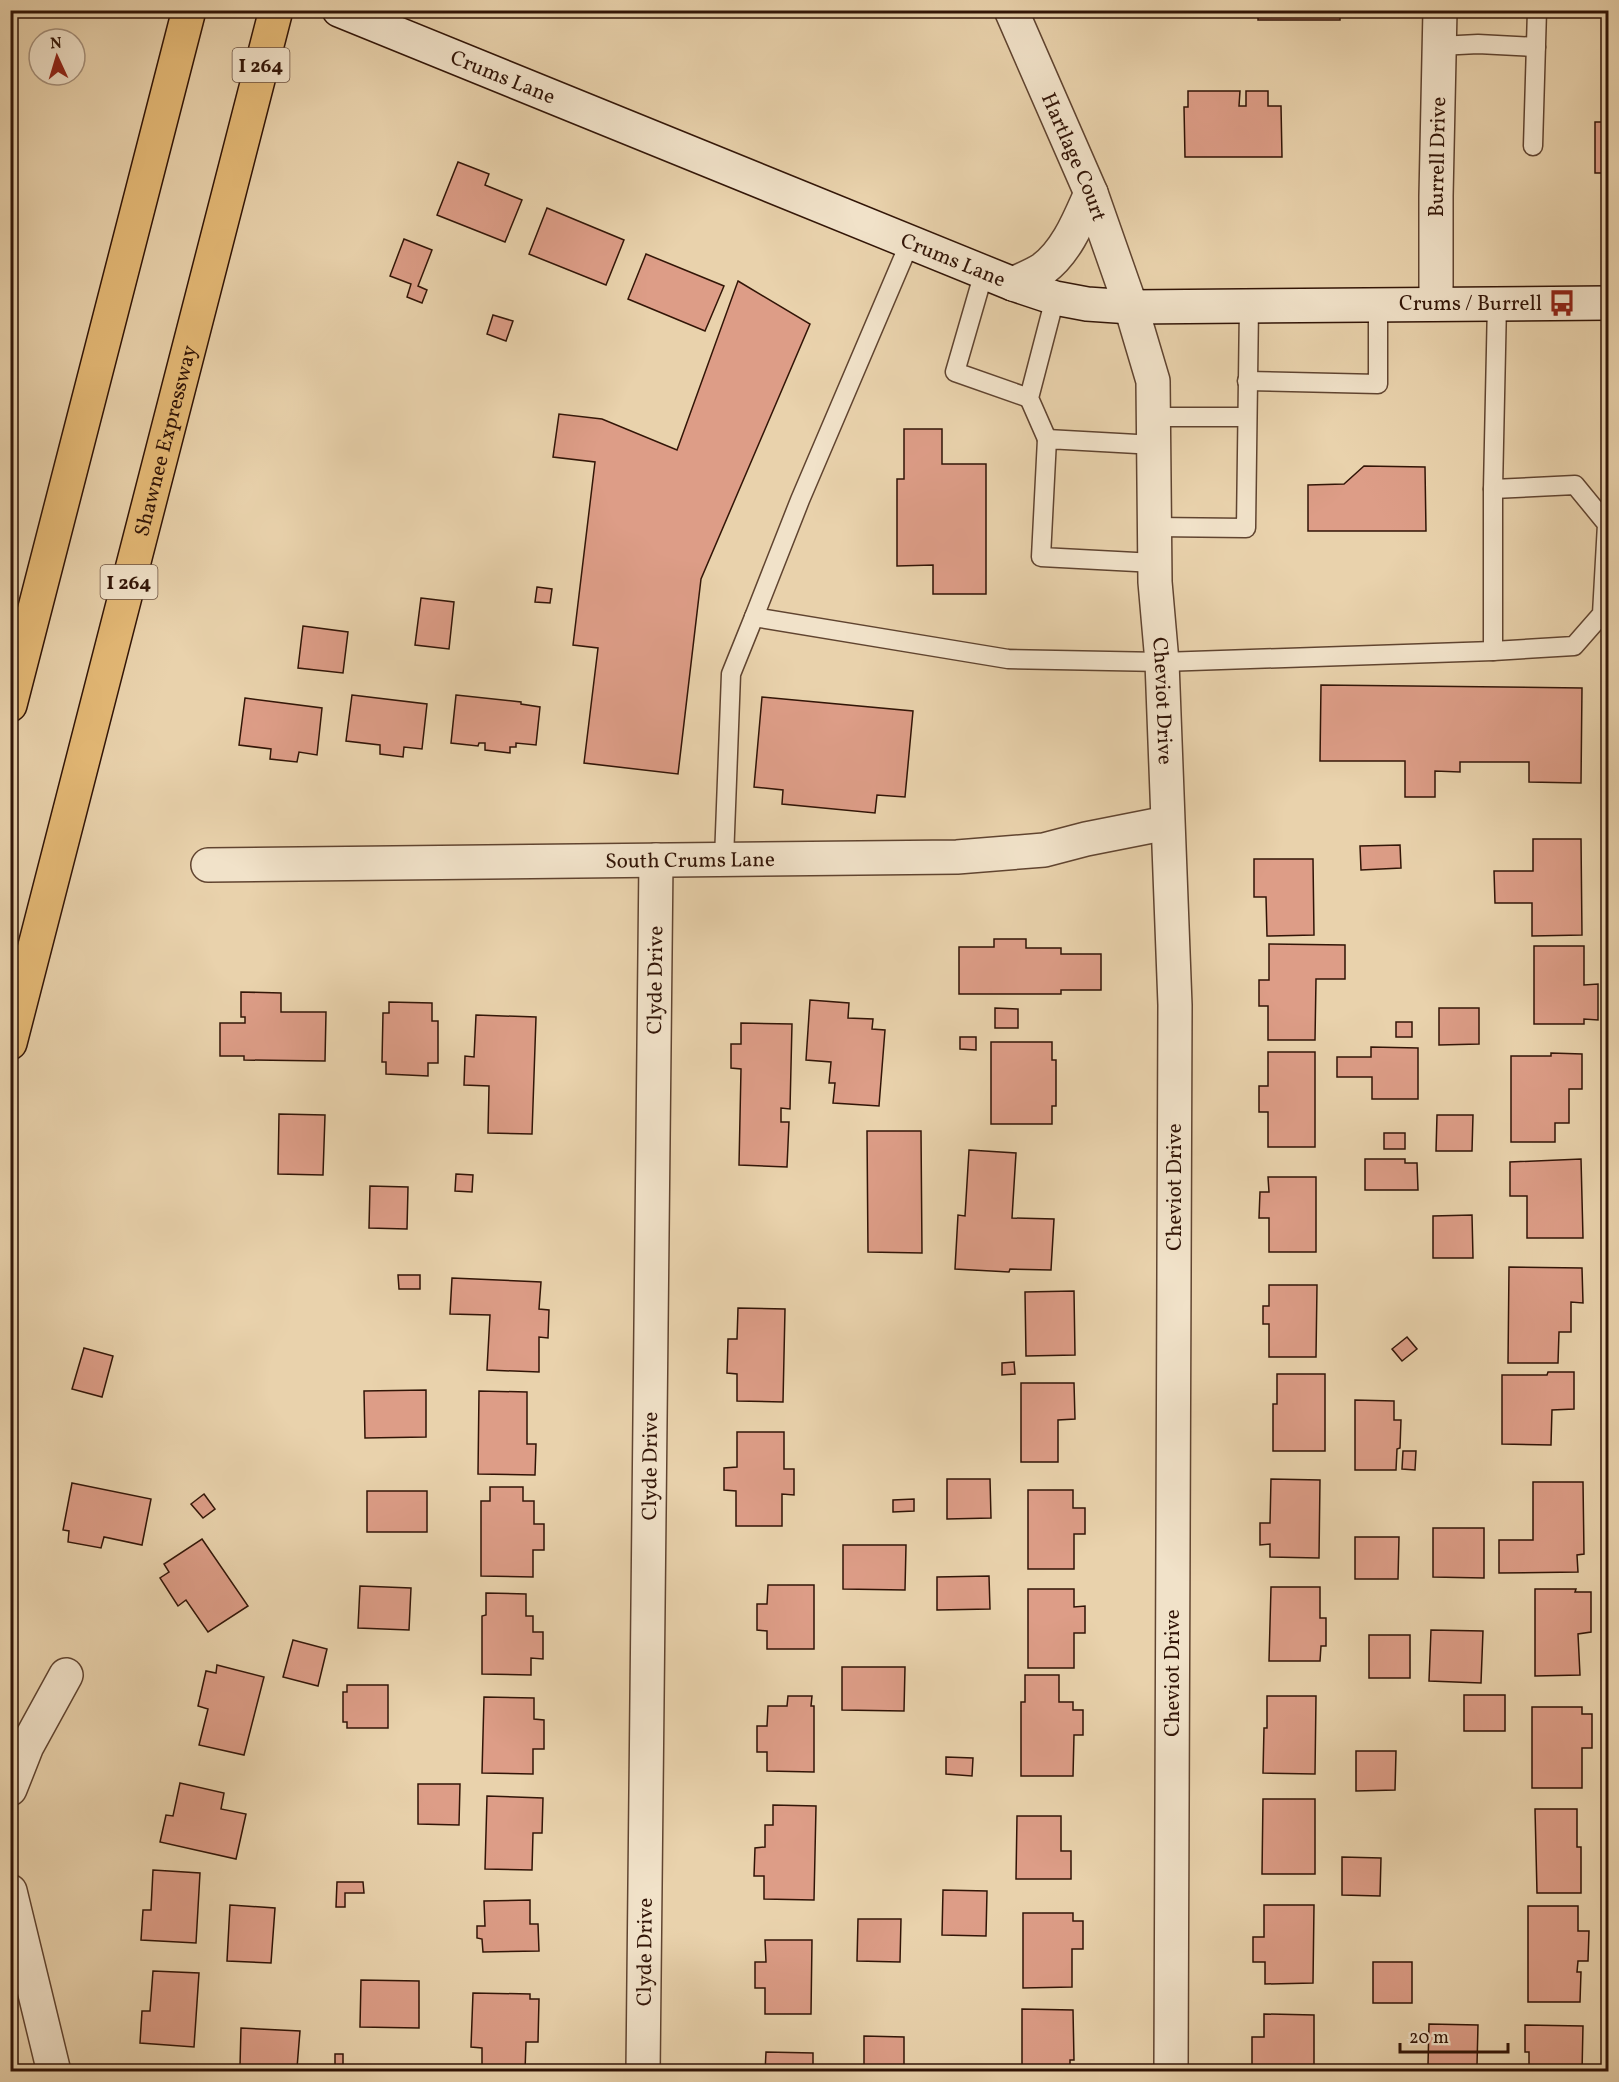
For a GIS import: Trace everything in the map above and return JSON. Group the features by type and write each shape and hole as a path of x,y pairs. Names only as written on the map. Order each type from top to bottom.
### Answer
{"highway":[{"path":"10,705 189,10"},
{"name":"Shawnee Expressway","path":"10,1043 276,10"}],"street":[{"name":"Crums Lane","path":"339,10 999,278 1055,298 1087,304 1131,307 1608,303"},
{"name":"Hartlage Court","path":"1011,10 1091,193 1131,307"},
{"name":"Burrell Drive","path":"1436,304 1440,10"},
{"path":"999,278 1043,268 1057,255 1073,233 1091,193"},
{"name":"Cheviot Drive","path":"1131,307 1153,381 1155,563 1175,1005 1171,2072"},
{"name":"South Crums Lane","path":"208,865 957,857 1044,850 1167,823"},
{"name":"Clyde Drive","path":"642,2072 656,860"},
{"path":"10,1789 27,1746 66,1675"},
{"path":"10,1891 54,2072"}],"lane":[{"path":"1533,146 1537,10"},
{"path":"1439,46 1478,44 1536,46"},
{"path":"724,859 731,674 800,500 910,242"},
{"path":"999,278 954,372 1029,398"},
{"path":"1055,298 1029,398 1047,439 1041,557 1155,563"},
{"path":"1493,651 1493,489 1497,303"},
{"path":"1247,381 1378,384 1378,304"},
{"path":"1155,526 1246,528 1249,306"},
{"path":"1047,439 1155,431 1247,417"},
{"path":"754,617 1008,659 1161,662 1493,651 1574,646 1602,614 1606,578 1607,524 1575,485 1493,489"}],"building":[{"path":"1258,10 1340,10 1340,20 1258,20"},
{"path":"1188,91 1240,91 1239,106 1246,106 1246,91 1268,91 1268,106 1281,106 1282,157 1185,157 1184,107 1188,107"},
{"path":"1595,122 1608,122 1608,173 1595,173"},
{"path":"458,162 489,174 485,185 522,200 505,242 437,215"},
{"path":"547,208 624,240 606,285 529,254"},
{"path":"404,239 432,250 418,286 427,290 422,303 407,297 411,284 390,276"},
{"path":"646,254 724,286 705,331 628,299"},
{"path":"738,281 810,324 701,579 678,774 584,763 598,648 573,645 595,462 553,457 559,414 602,419 677,450"},
{"path":"493,315 513,321 506,341 487,334"},
{"path":"904,429 942,429 942,464 986,464 986,594 933,594 933,565 897,566 897,479 904,479"},
{"path":"1364,466 1425,467 1426,531 1308,531 1308,485 1344,484"},
{"path":"537,587 552,589 550,603 535,602"},
{"path":"421,598 454,602 449,649 415,645"},
{"path":"303,626 348,632 343,673 298,668"},
{"path":"1321,685 1582,688 1581,783 1529,782 1529,762 1460,762 1460,772 1435,771 1435,797 1405,797 1405,761 1320,761"},
{"path":"352,695 427,704 422,749 404,747 403,757 380,754 380,745 346,741"},
{"path":"456,695 521,702 521,704 540,707 536,745 516,743 516,747 510,747 510,753 485,750 485,743 479,743 478,746 451,743"},
{"path":"762,697 913,711 905,797 877,795 875,813 782,804 783,790 754,787"},
{"path":"245,698 322,708 317,755 299,752 297,762 270,759 271,749 239,745"},
{"path":"1533,839 1581,839 1582,935 1532,936 1532,903 1495,903 1494,871 1533,871"},
{"path":"1400,845 1401,868 1361,870 1360,846"},
{"path":"1254,859 1313,859 1314,935 1267,936 1266,897 1254,897"},
{"path":"994,939 1026,939 1026,948 1061,948 1061,954 1101,954 1101,990 1061,990 1061,994 959,994 959,947 994,947"},
{"path":"1269,944 1345,945 1345,979 1316,979 1315,1040 1268,1040 1268,1006 1259,1006 1259,980 1269,980"},
{"path":"1534,946 1584,946 1584,985 1598,984 1598,1020 1584,1019 1584,1024 1534,1024"},
{"path":"241,992 281,993 281,1012 326,1012 325,1061 244,1060 244,1056 220,1056 220,1023 245,1023 245,1017 241,1017"},
{"path":"810,1000 849,1003 848,1018 873,1019 872,1029 885,1030 879,1106 833,1103 835,1083 829,1083 831,1062 806,1060"},
{"path":"389,1002 432,1003 432,1021 438,1021 438,1063 428,1063 428,1076 386,1074 386,1062 382,1062 383,1013 389,1013"},
{"path":"995,1008 1018,1009 1018,1028 995,1028"},
{"path":"1439,1008 1479,1008 1479,1044 1439,1045"},
{"path":"476,1015 536,1017 532,1134 488,1133 489,1086 464,1085 465,1056 474,1057"},
{"path":"1396,1022 1412,1022 1412,1037 1396,1037"},
{"path":"741,1023 792,1024 790,1109 781,1108 781,1122 789,1122 787,1167 739,1165 741,1069 731,1068 731,1044 741,1044"},
{"path":"960,1037 976,1037 976,1050 960,1049"},
{"path":"991,1042 1052,1042 1052,1060 1056,1060 1056,1106 1052,1106 1052,1124 991,1124"},
{"path":"1371,1047 1418,1048 1418,1099 1372,1099 1372,1077 1337,1077 1337,1057 1371,1057"},
{"path":"1268,1052 1315,1052 1315,1147 1268,1147 1268,1112 1259,1112 1259,1086 1268,1086"},
{"path":"1551,1053 1582,1054 1582,1089 1569,1089 1569,1123 1555,1123 1555,1142 1511,1142 1511,1056 1551,1056"},
{"path":"279,1114 325,1115 323,1175 278,1174"},
{"path":"1437,1115 1473,1115 1472,1151 1436,1151"},
{"path":"867,1131 921,1131 922,1253 868,1252"},
{"path":"1384,1133 1405,1133 1405,1149 1384,1149"},
{"path":"969,1150 1016,1153 1012,1218 1054,1219 1051,1270 1010,1269 1009,1272 955,1269 958,1215 965,1216"},
{"path":"1365,1159 1405,1159 1405,1163 1417,1163 1418,1190 1365,1190"},
{"path":"1581,1159 1583,1238 1527,1238 1527,1196 1510,1196 1510,1162"},
{"path":"456,1174 473,1175 472,1192 455,1191"},
{"path":"1268,1177 1316,1177 1316,1252 1269,1252 1269,1218 1259,1218 1260,1192 1269,1192"},
{"path":"370,1186 408,1187 407,1229 369,1228"},
{"path":"1472,1215 1473,1258 1433,1258 1433,1216"},
{"path":"1509,1267 1582,1268 1583,1303 1571,1302 1571,1332 1559,1332 1558,1363 1508,1363"},
{"path":"398,1275 420,1275 420,1289 399,1289"},
{"path":"452,1278 541,1282 539,1309 549,1310 548,1338 539,1337 539,1372 487,1370 490,1315 450,1314"},
{"path":"1269,1285 1317,1285 1316,1357 1269,1357 1269,1324 1263,1324 1263,1306 1269,1306"},
{"path":"1074,1291 1075,1355 1026,1356 1025,1292"},
{"path":"738,1308 785,1309 783,1402 737,1401 737,1374 727,1373 728,1339 737,1339"},
{"path":"1407,1337 1417,1349 1402,1361 1392,1349"},
{"path":"84,1348 113,1356 102,1397 72,1389"},
{"path":"1014,1362 1015,1374 1002,1375 1002,1363"},
{"path":"1548,1372 1574,1372 1574,1409 1552,1410 1551,1445 1502,1444 1502,1375 1547,1375"},
{"path":"1277,1374 1325,1374 1325,1451 1273,1451 1273,1404 1277,1404"},
{"path":"1021,1383 1074,1383 1075,1419 1058,1420 1058,1462 1021,1462"},
{"path":"426,1390 426,1437 365,1438 364,1391"},
{"path":"479,1391 527,1392 527,1444 536,1444 535,1475 478,1474"},
{"path":"1355,1400 1394,1401 1394,1420 1401,1420 1396,1470 1355,1470"},
{"path":"737,1432 784,1432 784,1469 794,1469 794,1495 782,1494 782,1526 736,1526 736,1491 724,1490 724,1468 737,1467"},
{"path":"1403,1451 1416,1451 1415,1470 1402,1469"},
{"path":"947,1479 990,1479 991,1518 947,1519"},
{"path":"1271,1479 1320,1480 1319,1558 1270,1557 1270,1544 1260,1545 1260,1523 1270,1523"},
{"path":"1533,1482 1583,1482 1584,1554 1577,1555 1578,1572 1499,1573 1499,1540 1533,1540"},
{"path":"72,1483 151,1499 142,1545 104,1537 101,1548 68,1542 69,1531 63,1530"},
{"path":"490,1487 523,1487 523,1501 534,1501 534,1524 544,1524 544,1550 533,1550 533,1577 481,1576 481,1501 490,1501"},
{"path":"1028,1490 1073,1490 1073,1508 1085,1508 1085,1534 1074,1534 1074,1569 1028,1569"},
{"path":"367,1491 427,1491 427,1532 367,1532"},
{"path":"204,1494 215,1509 203,1518 191,1504"},
{"path":"914,1499 914,1511 893,1512 893,1500"},
{"path":"1433,1528 1484,1528 1484,1578 1433,1577"},
{"path":"1355,1537 1399,1537 1398,1579 1355,1579"},
{"path":"202,1539 248,1606 208,1632 186,1600 178,1606 160,1578 169,1572 164,1564"},
{"path":"843,1545 906,1545 905,1590 843,1589"},
{"path":"989,1576 990,1609 937,1610 937,1577"},
{"path":"768,1585 814,1585 814,1649 767,1649 767,1631 757,1630 757,1604 767,1604"},
{"path":"360,1586 411,1588 409,1630 358,1628"},
{"path":"1271,1587 1320,1587 1320,1618 1326,1618 1326,1646 1321,1646 1320,1661 1269,1661"},
{"path":"1028,1589 1074,1589 1074,1607 1085,1606 1085,1633 1074,1633 1074,1668 1028,1668"},
{"path":"1535,1589 1576,1589 1575,1592 1591,1592 1591,1632 1578,1634 1580,1675 1535,1676"},
{"path":"486,1593 526,1594 526,1616 533,1616 533,1632 543,1632 543,1659 531,1658 531,1675 482,1674 482,1616 486,1615"},
{"path":"1431,1630 1483,1631 1481,1683 1429,1681"},
{"path":"1369,1635 1410,1635 1410,1678 1369,1678"},
{"path":"293,1640 327,1649 318,1686 283,1677"},
{"path":"217,1665 264,1677 244,1755 199,1745 208,1709 198,1706 206,1671 216,1673"},
{"path":"842,1667 905,1667 904,1711 842,1710"},
{"path":"1025,1675 1059,1675 1059,1702 1073,1702 1073,1710 1083,1710 1083,1735 1074,1735 1073,1776 1021,1776 1021,1702 1025,1702"},
{"path":"347,1685 388,1685 388,1728 347,1728 347,1722 343,1722 343,1692 347,1692"},
{"path":"1464,1695 1505,1695 1505,1731 1464,1731"},
{"path":"788,1696 812,1696 814,1772 767,1771 767,1752 757,1752 757,1726 767,1726 768,1706 787,1706"},
{"path":"1267,1696 1316,1696 1315,1774 1263,1773"},
{"path":"484,1697 534,1698 534,1719 544,1720 544,1749 533,1749 533,1774 482,1773"},
{"path":"1532,1707 1582,1707 1582,1714 1592,1714 1592,1748 1582,1748 1582,1788 1532,1788"},
{"path":"1356,1751 1396,1751 1395,1790 1356,1791"},
{"path":"946,1757 973,1758 972,1776 946,1774"},
{"path":"180,1783 224,1793 221,1809 246,1814 236,1859 160,1842 166,1815 173,1816"},
{"path":"418,1784 460,1784 459,1825 418,1824"},
{"path":"487,1796 543,1798 542,1833 533,1833 532,1870 485,1869"},
{"path":"1263,1799 1315,1799 1315,1874 1262,1874"},
{"path":"773,1805 816,1806 814,1900 764,1899 764,1876 754,1876 755,1848 765,1847 765,1825 773,1825"},
{"path":"1535,1809 1577,1809 1577,1847 1581,1847 1581,1893 1537,1893"},
{"path":"1017,1816 1061,1816 1061,1851 1071,1851 1071,1879 1016,1879"},
{"path":"1342,1857 1381,1858 1380,1896 1342,1895"},
{"path":"153,1870 200,1873 196,1943 141,1940 143,1910 151,1910"},
{"path":"337,1882 363,1882 364,1893 345,1893 345,1907 336,1907"},
{"path":"943,1890 987,1891 986,1936 942,1935"},
{"path":"530,1900 530,1924 538,1924 539,1951 483,1952 482,1939 477,1938 477,1926 485,1926 484,1901"},
{"path":"230,1905 275,1908 271,1963 227,1961"},
{"path":"1264,1905 1314,1905 1313,1983 1265,1984 1265,1962 1253,1962 1253,1937 1264,1937"},
{"path":"1528,1906 1578,1906 1578,1931 1589,1931 1588,1961 1578,1961 1577,1972 1581,1972 1580,2002 1528,2002"},
{"path":"1023,1913 1073,1913 1073,1921 1083,1921 1083,1949 1072,1949 1072,1987 1023,1988"},
{"path":"858,1919 901,1919 900,1962 857,1961"},
{"path":"765,1940 812,1940 811,2014 765,2014 765,1988 755,1988 755,1962 766,1962"},
{"path":"1373,1962 1412,1962 1412,2003 1373,2003"},
{"path":"153,1971 199,1973 194,2047 140,2043 142,2011 150,2011"},
{"path":"361,1980 419,1981 419,2028 360,2027"},
{"path":"473,1993 530,1994 530,1999 539,1999 538,2042 526,2042 525,2071 482,2070 482,2048 471,2047"},
{"path":"1022,2009 1073,2010 1074,2060 1070,2060 1070,2072 1022,2072"},
{"path":"1264,2014 1314,2015 1314,2072 1265,2072 1264,2067 1252,2067 1252,2037 1264,2037"},
{"path":"1429,2024 1478,2025 1477,2065 1428,2065"},
{"path":"1525,2025 1583,2026 1582,2072 1529,2072 1529,2052 1525,2052"},
{"path":"241,2028 300,2031 297,2068 240,2066"},
{"path":"864,2036 904,2037 904,2072 864,2072"},
{"path":"766,2052 813,2053 813,2072 765,2072"},
{"path":"335,2054 343,2054 343,2067 335,2067"}],"place":[{"name":"Crums / Burrell","path":"1562,303"}]}
